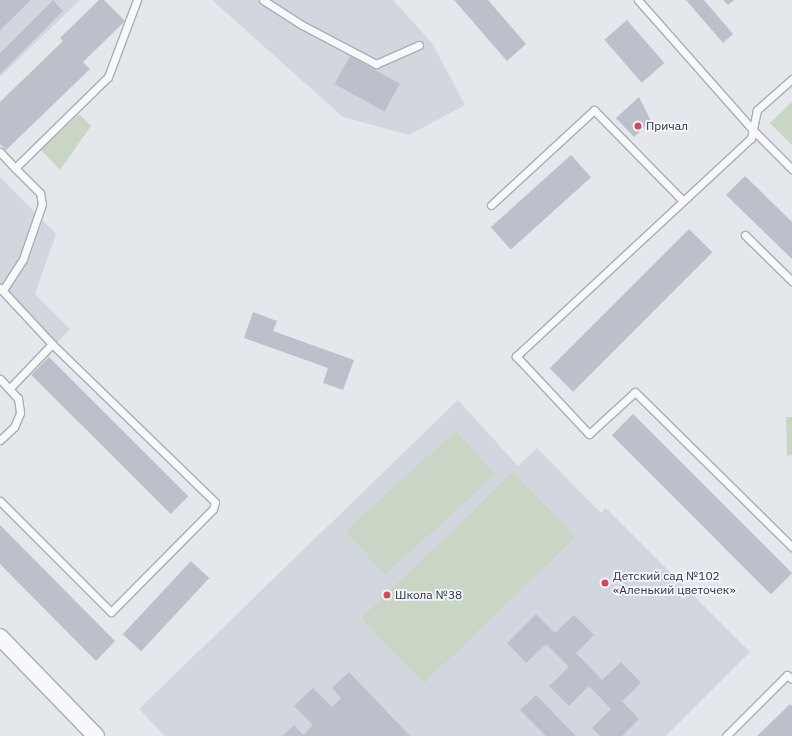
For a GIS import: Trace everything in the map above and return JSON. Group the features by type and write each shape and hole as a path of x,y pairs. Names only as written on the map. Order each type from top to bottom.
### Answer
{"street":[{"path":"0,637 96,736"}],"lane":[{"path":"15,168 108,77 137,0"},
{"path":"263,0 302,25 376,64 419,45"},
{"path":"638,0 754,131 792,170"},
{"path":"792,79 757,110 754,120 754,131 751,138 516,356 590,434 634,392 792,548"},
{"path":"490,205 594,110 683,201"},
{"path":"0,152 40,193 42,204 23,259 1,289 52,344 215,502 213,509 111,612 0,501"},
{"path":"745,235 792,281"},
{"path":"9,389 52,344"},
{"path":"0,379 18,398 20,413 14,427 0,440"},
{"path":"726,736 787,675 792,679"}],"shaded area":[{"path":"0,0 80,0 0,77"},
{"path":"212,0 393,0 432,43 465,105 409,135 343,117"},
{"path":"0,177 56,234 35,294 70,329 56,344 0,285"},
{"name":"Школа №38","path":"458,400 518,466 537,448 601,513 606,508 750,652 666,736 165,736 139,709"}],"green space":[{"path":"792,102 792,145 770,123"},
{"path":"79,114 91,126 60,170 41,150"},
{"path":"786,417 792,417 792,455 787,456"},
{"path":"456,431 495,475 385,575 345,531"},
{"path":"513,472 576,537 424,683 361,619"}],"building":[{"path":"0,0 31,0 0,30"},
{"path":"53,0 63,11 0,74 0,53"},
{"path":"99,0 104,0 125,21 83,62 90,69 6,150 0,144 0,102 63,41 60,38"},
{"path":"454,0 488,0 526,44 507,61"},
{"path":"686,0 704,0 733,34 723,43"},
{"path":"723,0 734,0 728,5"},
{"path":"627,20 664,63 642,83 604,40"},
{"path":"350,56 400,84 384,112 334,84"},
{"path":"639,97 651,121 634,137 616,118"},
{"path":"571,155 591,177 511,250 491,227"},
{"path":"745,176 792,222 792,259 726,195"},
{"path":"689,229 712,252 573,392 550,368"},
{"path":"253,312 277,321 273,331 354,360 343,390 323,383 328,368 244,338"},
{"path":"49,357 188,496 171,514 31,375"},
{"path":"633,414 792,573 771,594 612,435"},
{"path":"0,525 115,641 96,661 0,564"},
{"path":"191,561 209,578 141,651 123,634"},
{"path":"536,614 555,633 574,615 594,635 576,653 602,680 621,662 641,683 622,701 639,719 622,736 600,736 592,728 611,709 589,686 569,706 549,686 569,667 546,644 526,663 507,643"},
{"path":"349,672 410,736 282,736 294,725 303,735 313,725 294,706 313,688 332,707 341,698 332,688"},
{"path":"536,695 576,736 546,736 520,710"},
{"path":"790,704 792,706 792,736 757,736"}],"place":[{"name":"Причал","path":"638,126"},
{"name":"Детский сад №102 «Аленький цветочек»","path":"605,583"},
{"name":"Школа №38","path":"387,595"}]}
